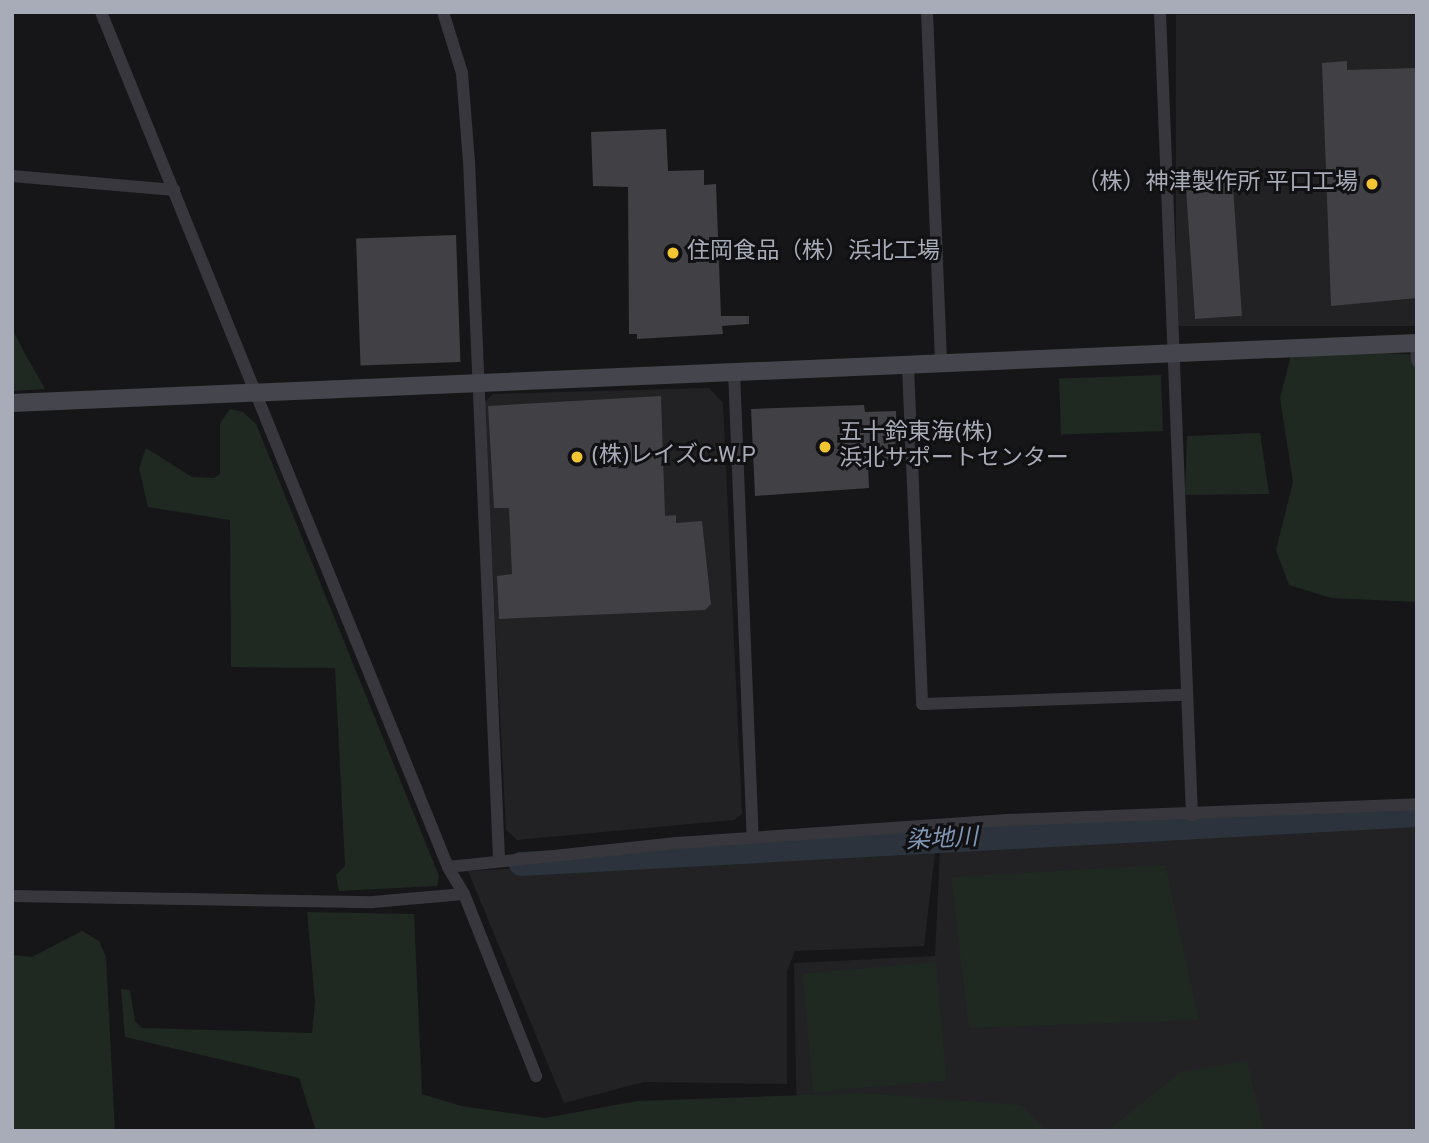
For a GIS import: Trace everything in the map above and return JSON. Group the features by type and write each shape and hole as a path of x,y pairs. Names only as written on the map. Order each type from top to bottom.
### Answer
{"street":[{"path":"102,12 448,867 464,894 536,1076"},
{"path":"443,12 465,94 499,859"},
{"path":"927,12 941,364"},
{"path":"1160,12 1185,695 1192,815"},
{"path":"12,176 174,190"},
{"path":"12,403 1174,353 1416,349"},
{"path":"908,366 922,704 1185,695"},
{"path":"734,371 754,838"},
{"path":"448,867 499,859 1007,820 1192,815 1417,804"},
{"path":"12,896 373,902 464,894"}],"shaded area":[{"path":"1176,15 1417,15 1417,326 1176,326"},
{"path":"12,328 23,350 45,389 12,391"},
{"path":"1293,348 1416,355 1417,602 1331,598 1289,585 1276,550 1293,482 1280,398"},
{"path":"1161,375 1163,431 1061,435 1059,379"},
{"path":"709,388 723,403 742,814 734,820 517,840 506,830 484,403 493,394"},
{"path":"230,409 243,412 256,424 439,876 437,886 339,891 336,875 345,866 335,668 231,667 230,520 148,507 139,468 146,448 192,477 214,478 220,474 220,423"},
{"path":"1260,433 1269,494 1185,495 1187,436"},
{"path":"1417,822 1417,1131 797,1131 794,963 935,956 940,849"},
{"path":"936,845 924,946 795,951 787,971 787,1084 644,1082 564,1103 468,871"},
{"path":"1165,865 1199,1020 969,1028 951,877"},
{"path":"307,912 414,914 422,1094 461,1106 545,1118 637,1101 860,1093 1020,1105 1046,1131 316,1131 299,1078 125,1037 121,989 130,990 135,1021 142,1028 312,1033 315,1002"},
{"path":"82,931 99,941 106,957 115,1131 12,1131 12,955 32,957"},
{"path":"936,962 946,1081 813,1092 803,974"},
{"path":"1247,1061 1264,1131 1107,1131 1181,1072"}],"building":[{"name":"（株）神津製作所 平口工場","path":"1347,61 1347,70 1417,68 1417,298 1331,306 1322,63"},
{"name":"住岡食品（株）浜北工場","path":"666,129 668,171 704,170 704,185 716,184 721,316 749,316 749,324 722,326 723,334 637,339 637,334 629,334 628,187 593,186 591,132"},
{"path":"1232,173 1242,316 1195,319 1185,176"},
{"path":"456,235 460,362 360,365 356,238"},
{"name":"(株)レイズC.W.P","path":"661,396 665,516 676,515 676,523 702,521 711,604 705,610 499,619 497,576 512,574 509,508 494,508 488,406"},
{"name":"五十鈴東海(株) 浜北サポートセンター","path":"864,405 865,412 896,411 897,460 868,463 869,488 755,496 751,409"}],"waterway":[{"name":"染地川","path":"521,864 1417,815"}],"place":[{"name":"（株）神津製作所 平口工場","path":"1372,184"},
{"name":"住岡食品（株）浜北工場","path":"673,253"},
{"name":"五十鈴東海(株) 浜北サポートセンター","path":"825,447"},
{"name":"(株)レイズC.W.P","path":"577,457"}]}
